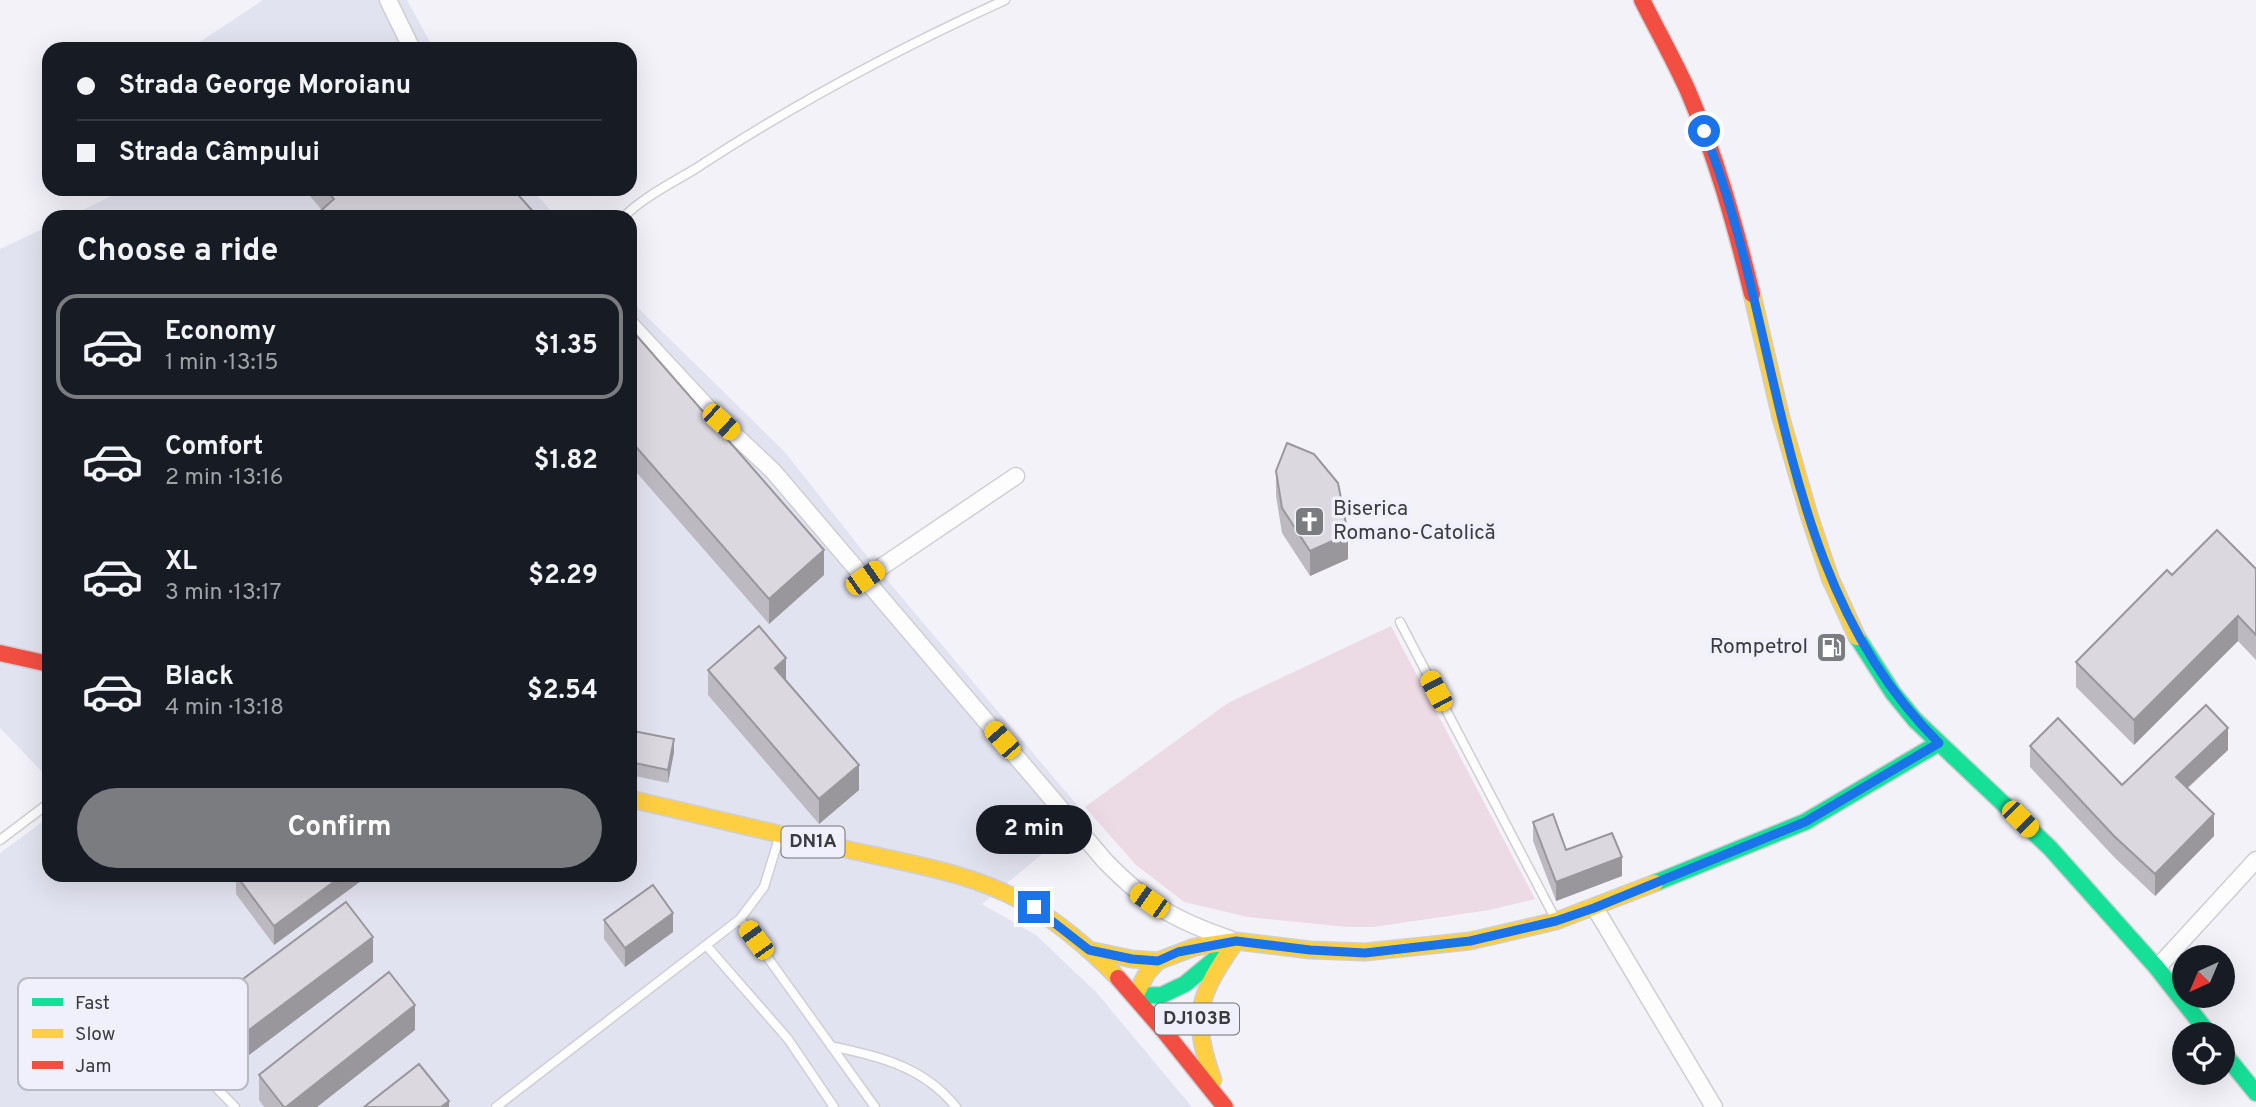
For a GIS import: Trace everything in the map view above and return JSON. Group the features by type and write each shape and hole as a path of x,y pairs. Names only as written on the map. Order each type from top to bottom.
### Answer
{"main road":[{"path":"1642,0 1687,89 1712,152 1735,224 1781,418 1830,578 1860,643 1915,720 2050,848 2157,968 2200,1022"},
{"path":"0,653 42,662"},
{"path":"1089,950 1132,959 1158,961 1178,952 1236,941 1310,950 1365,953 1470,941 1556,921 1805,822 1939,743"},
{"name":"DN1A","path":"637,801 941,872 995,887 1034,907 1089,950 1135,996 1224,1105"},
{"name":"DJ103B","path":"1158,961 1147,973 1135,996 1163,995 1185,984 1236,941"},
{"name":"DJ103B","path":"1224,1105 1201,1050 1197,1017 1202,995 1215,970 1236,941"},
{"path":"2235,1067 2256,1093"}],"street":[{"path":"388,0 409,42"},
{"path":"637,332 712,413 774,471 1105,862 1133,890 1166,913 1197,928 1236,941"},
{"path":"865,578 1016,476"},
{"path":"2157,968 2256,860"},
{"path":"1594,908 1714,1107"}],"lane":[{"path":"634,210 800,103 912,44 1005,0"},
{"path":"1399,622 1556,921"},
{"path":"0,840 42,808"},
{"path":"496,1107 740,919 764,887 779,834"},
{"path":"740,919 875,1107"},
{"path":"706,946 788,1038 834,1107"},
{"path":"831,1046 889,1059 929,1080 956,1107"},
{"path":"218,1090 235,1107"}],"shaded area":[{"path":"263,0 407,0 430,42 200,42"},
{"path":"112,196 538,196 550,210 82,210"},
{"path":"42,229 42,772 0,728 0,249"},
{"path":"637,307 784,451 866,555 1087,817 982,904 1036,935 1097,993 1192,1107 0,1107 0,853 42,822 42,882 637,882"},
{"path":"1391,626 1535,899 1489,910 1373,927 1248,917 1184,902 1135,864 1085,807 1228,703"}],"building":[{"path":"331,196 519,196 532,210 322,210 334,199"},
{"path":"637,336 824,550 769,599 637,448"},
{"name":"Biserica Romano-Catolică","path":"1287,443 1314,454 1338,483 1348,534 1310,551 1282,508 1276,471"},
{"path":"2217,530 2256,569 2256,635 2238,616 2134,720 2076,662 2167,570 2172,575"},
{"path":"759,626 786,658 775,668 859,765 819,799 708,670"},
{"path":"2206,705 2228,728 2176,777 2214,814 2155,874 2114,836 2030,746 2058,718 2122,785"},
{"path":"637,732 674,739 668,770 637,763"},
{"path":"1553,814 1566,850 1612,833 1622,857 1556,882 1533,822"},
{"path":"241,882 334,882 274,926"},
{"path":"653,885 673,913 625,948 604,920"},
{"path":"346,902 373,937 248,1031 248,978 244,978"},
{"path":"389,972 415,1005 284,1107 259,1075"},
{"path":"419,1064 449,1101 441,1107 364,1107"}],"traffic: fast":[{"path":"1857,637 1893,693 1915,720 2050,848 2157,968 2200,1022"},
{"path":"1655,883 1805,822 1939,743"},
{"path":"1135,996 1162,995 1185,984 1220,955"},
{"path":"2235,1067 2256,1093"}],"traffic: slow":[{"path":"1752,294 1781,418 1809,515 1830,578 1857,637"},
{"path":"637,801 965,877 1007,894 1052,920 1118,978"},
{"path":"1135,996 1147,973 1158,961 1195,947 1236,941 1310,950 1365,952 1470,941 1556,921 1655,883"},
{"path":"1213,1080 1202,1039 1202,1007 1213,977 1236,941"},
{"path":"1089,950 1132,959 1158,961"}],"traffic: jam":[{"path":"1642,0 1683,79 1707,140 1732,217 1752,294"},
{"path":"0,653 42,662"},
{"path":"1118,978 1225,1107"}],"place":[{"name":"Biserica Romano-Catolică","path":"1310,521"},
{"name":"Rompetrol","path":"1831,647"}],"route":[{"path":"1034,907 1089,950 1132,959 1158,961 1195,947 1236,941 1310,950 1365,953 1470,941 1556,921 1594,908 1805,822 1939,743 1915,720 1875,666 1860,643 1830,578 1781,418 1735,224 1704,131"}]}
